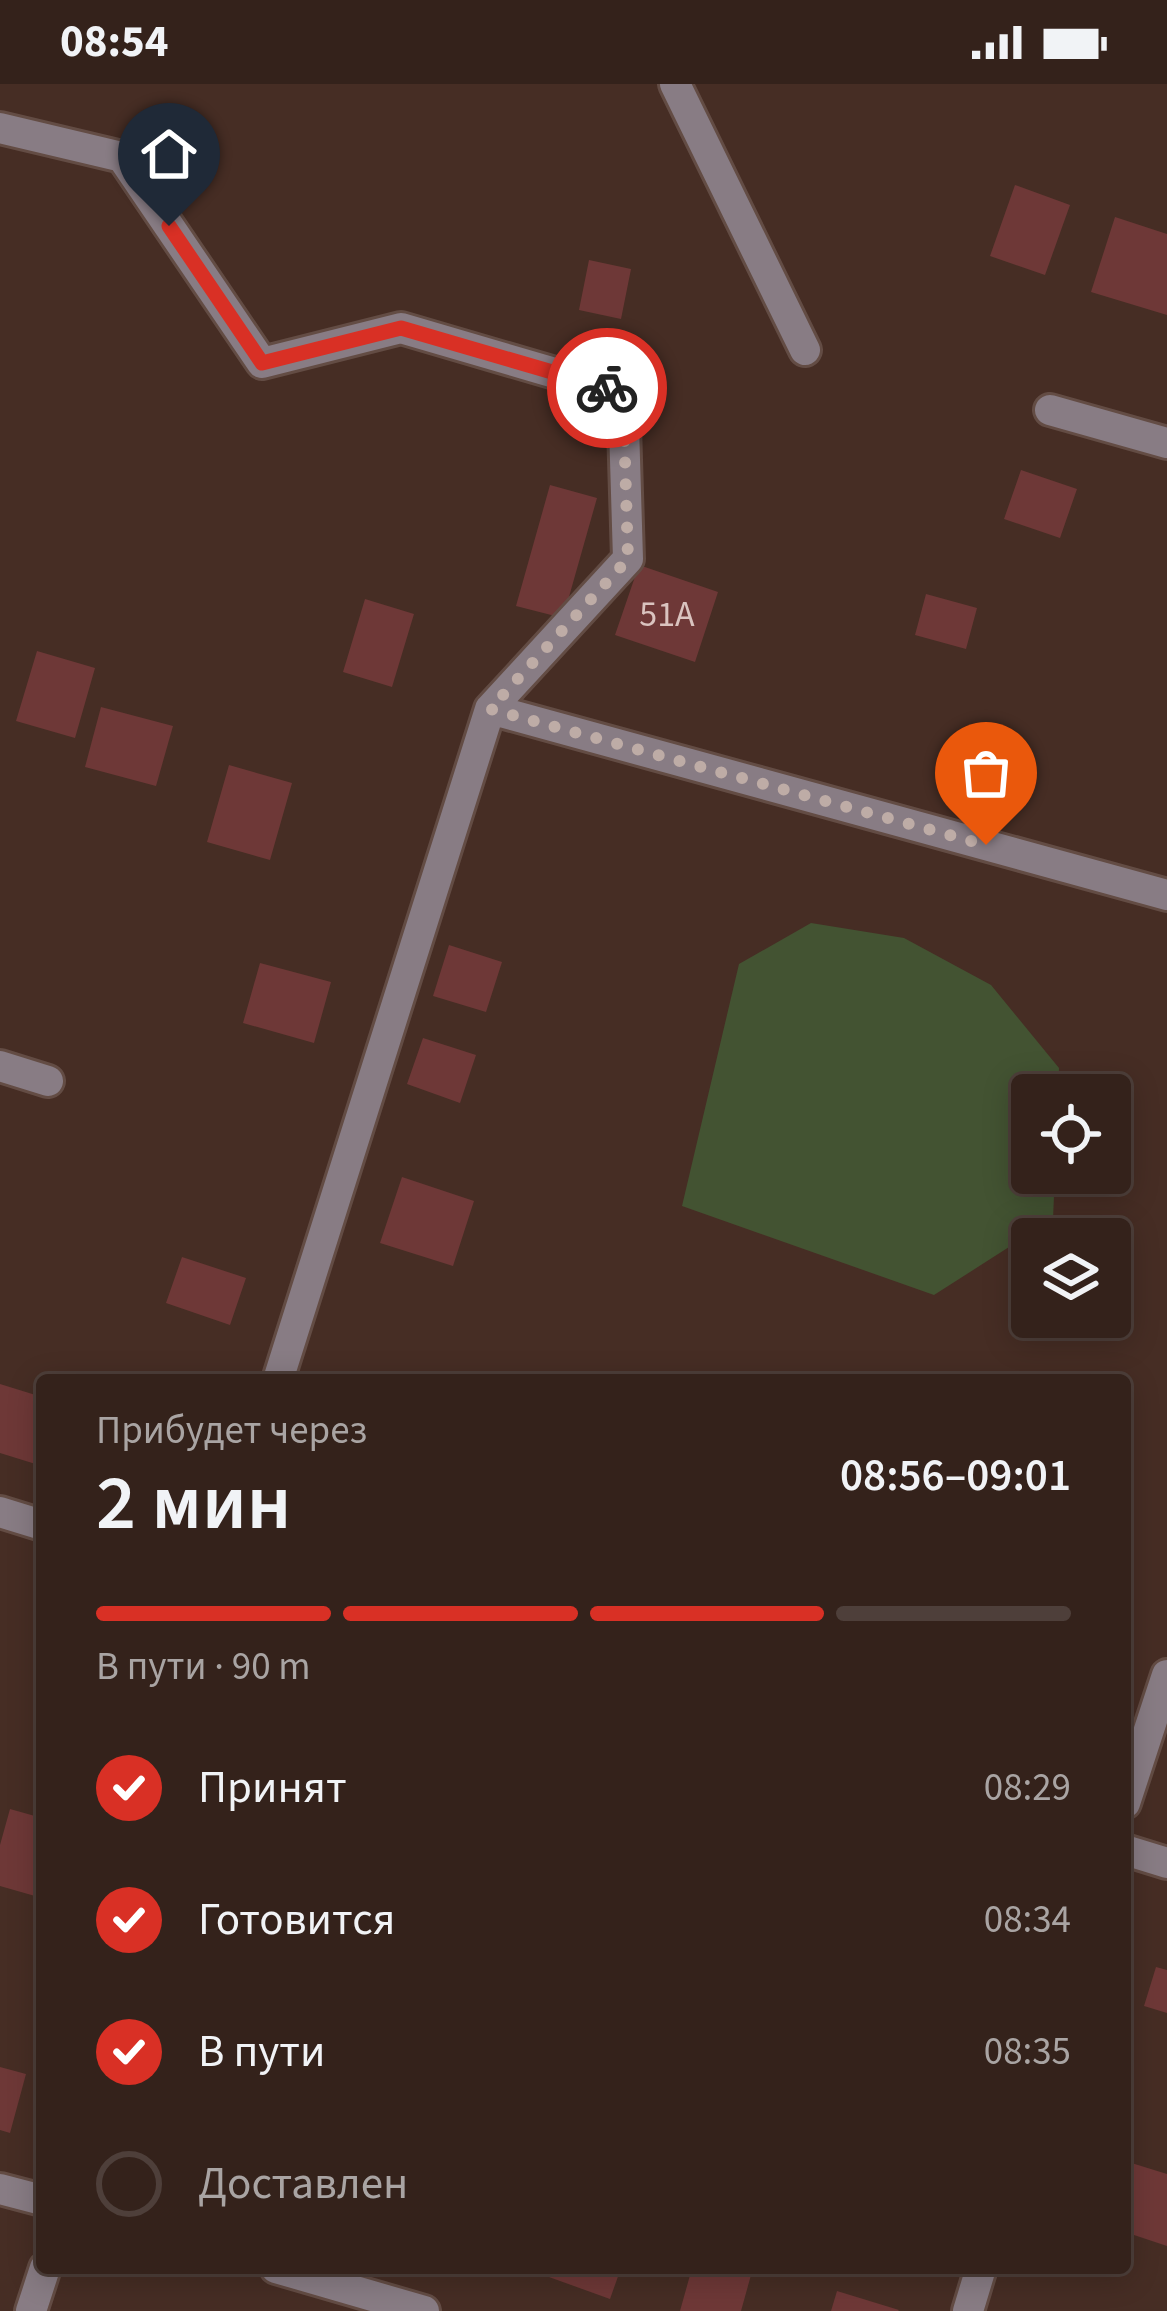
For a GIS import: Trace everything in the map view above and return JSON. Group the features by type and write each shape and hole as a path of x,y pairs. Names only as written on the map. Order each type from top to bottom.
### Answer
{"street":[{"path":"675,84 806,350"},
{"path":"0,128 122,157 262,363 401,328 623,393 628,559 490,709 280,1374"},
{"path":"1051,410 1167,443"},
{"path":"490,709 1167,895"},
{"path":"0,1066 48,1081"},
{"path":"0,1512 36,1523"},
{"path":"1131,1785 1167,1675"},
{"path":"1131,1852 1167,1863"},
{"path":"0,2189 36,2198"},
{"path":"31,2311 43,2274"},
{"path":"297,2274 424,2311"},
{"path":"968,2311 979,2274"}],"green space":[{"path":"811,923 904,938 991,985 1059,1068 1059,1074 1011,1074 1011,1194 1054,1194 1053,1218 1011,1218 1011,1246 934,1295 682,1206 739,964"}],"building":[{"path":"1015,185 1070,205 1045,275 990,256"},
{"path":"1115,217 1167,234 1167,315 1091,292"},
{"path":"589,260 631,269 621,319 579,310"},
{"path":"1021,470 1077,489 1060,538 1004,519"},
{"path":"550,485 597,498 563,618 516,606"},
{"path":"639,565 718,592 695,662 615,635"},
{"path":"926,594 977,608 966,649 915,635"},
{"path":"365,599 414,614 392,687 343,672"},
{"path":"37,651 95,668 75,738 16,721"},
{"path":"101,707 173,726 156,786 85,767"},
{"path":"229,765 292,783 270,860 207,842"},
{"path":"449,945 502,962 486,1012 433,996"},
{"path":"260,963 331,982 314,1043 243,1023"},
{"path":"423,1038 476,1055 460,1103 407,1084"},
{"path":"402,1177 474,1201 453,1266 380,1243"},
{"path":"182,1257 246,1278 230,1325 166,1303"},
{"path":"0,1384 36,1395 36,1464 0,1453"},
{"path":"10,1809 36,1816 36,1896 0,1886 0,1845"},
{"path":"1156,1967 1167,1970 1167,2013 1144,2006"},
{"path":"0,2067 26,2074 10,2133 0,2130"},
{"path":"1131,2163 1167,2174 1167,2246 1131,2234"},
{"path":"541,2274 619,2274 610,2299"},
{"path":"690,2274 751,2275 741,2311 680,2311"},
{"path":"837,2291 899,2310 831,2311"}],"way so far":[{"path":"607,388 623,393 628,559 490,709 986,845"}],"route":[{"path":"169,226 262,363 401,328 607,388"}]}
